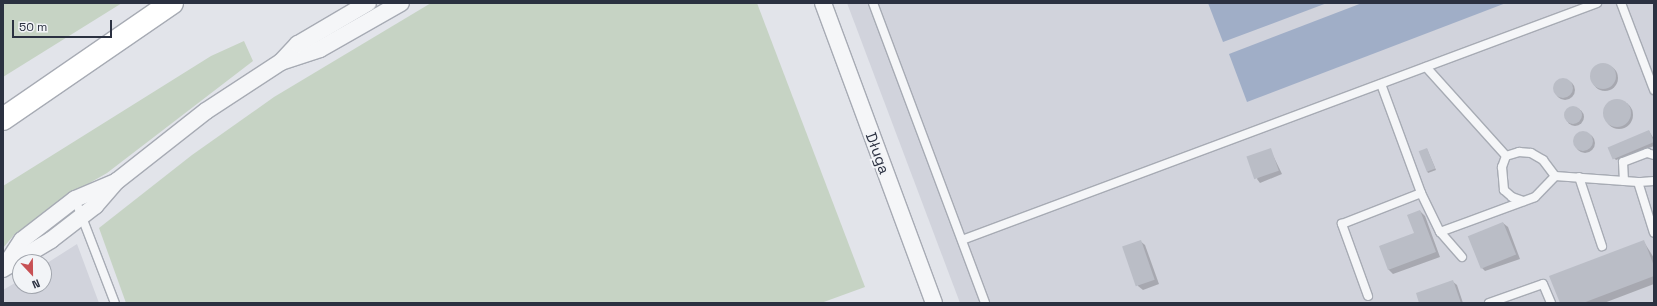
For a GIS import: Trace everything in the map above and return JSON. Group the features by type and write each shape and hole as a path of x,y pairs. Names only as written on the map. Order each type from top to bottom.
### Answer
{"main road":[{"path":"3,118 172,3"}],"street":[{"path":"3,269 51,240 83,216 117,181 206,111 281,62 298,44 368,3"},
{"path":"281,62 320,49 401,3"},
{"name":"Długa","path":"823,3 934,303"},
{"path":"3,269 22,240 75,200 117,181"}],"lane":[{"path":"873,3 985,303"},
{"path":"962,240 1597,3"},
{"path":"1621,3 1654,90"},
{"path":"1426,67 1506,156"},
{"path":"1381,84 1421,192 1440,232 1462,257"},
{"path":"1506,156 1519,152 1531,153 1543,160 1555,176 1638,182 1654,181"},
{"path":"1624,181 1623,162 1647,153 1654,155"},
{"path":"1506,156 1502,167 1504,190 1512,197 1523,201"},
{"path":"1440,232 1535,197 1555,176"},
{"path":"1579,178 1602,246"},
{"path":"1638,182 1654,233"},
{"path":"1368,296 1342,224 1421,192"},
{"path":"75,200 83,216 115,303"},
{"path":"1489,303 1543,284 1551,303"}],"shaded area":[{"path":"847,3 1654,3 1654,303 960,303"},
{"path":"77,244 99,303 3,303 3,290 12,285 12,294 52,294 52,260"}],"green space":[{"path":"3,3 122,3 3,77"},
{"path":"431,3 757,3 865,287 821,303 126,303 99,228 192,155 274,97"},
{"path":"244,41 253,61 107,173 67,196 14,235 3,248 3,186 211,56"}],"water":[{"path":"1208,3 1327,3 1223,42"},
{"path":"1362,3 1506,3 1247,102 1229,54"}],"building":[{"path":"1603,63 1612,67 1616,76 1612,85 1603,89 1594,85 1590,76 1594,67"},
{"path":"1563,78 1570,81 1573,88 1570,95 1563,98 1556,95 1553,88 1556,81"},
{"path":"1617,99 1627,103 1631,113 1627,123 1617,127 1607,123 1603,113 1607,103"},
{"path":"1569,106 1577,106 1582,111 1580,122 1577,124 1569,124 1564,119 1564,111"},
{"path":"1649,130 1654,142 1613,160 1608,148"},
{"path":"1583,131 1590,134 1593,141 1590,148 1583,151 1576,148 1573,141 1576,134"},
{"path":"1271,148 1279,171 1254,179 1246,156"},
{"path":"1427,148 1435,168 1427,172 1419,151"},
{"path":"1420,210 1436,252 1388,270 1379,246 1414,233 1407,215"},
{"path":"1503,222 1516,254 1481,269 1468,236"},
{"path":"1141,240 1155,280 1136,286 1122,247"},
{"path":"1644,240 1654,266 1654,276 1583,303 1560,303 1549,276"},
{"path":"1453,280 1461,303 1419,303 1416,293"}]}
